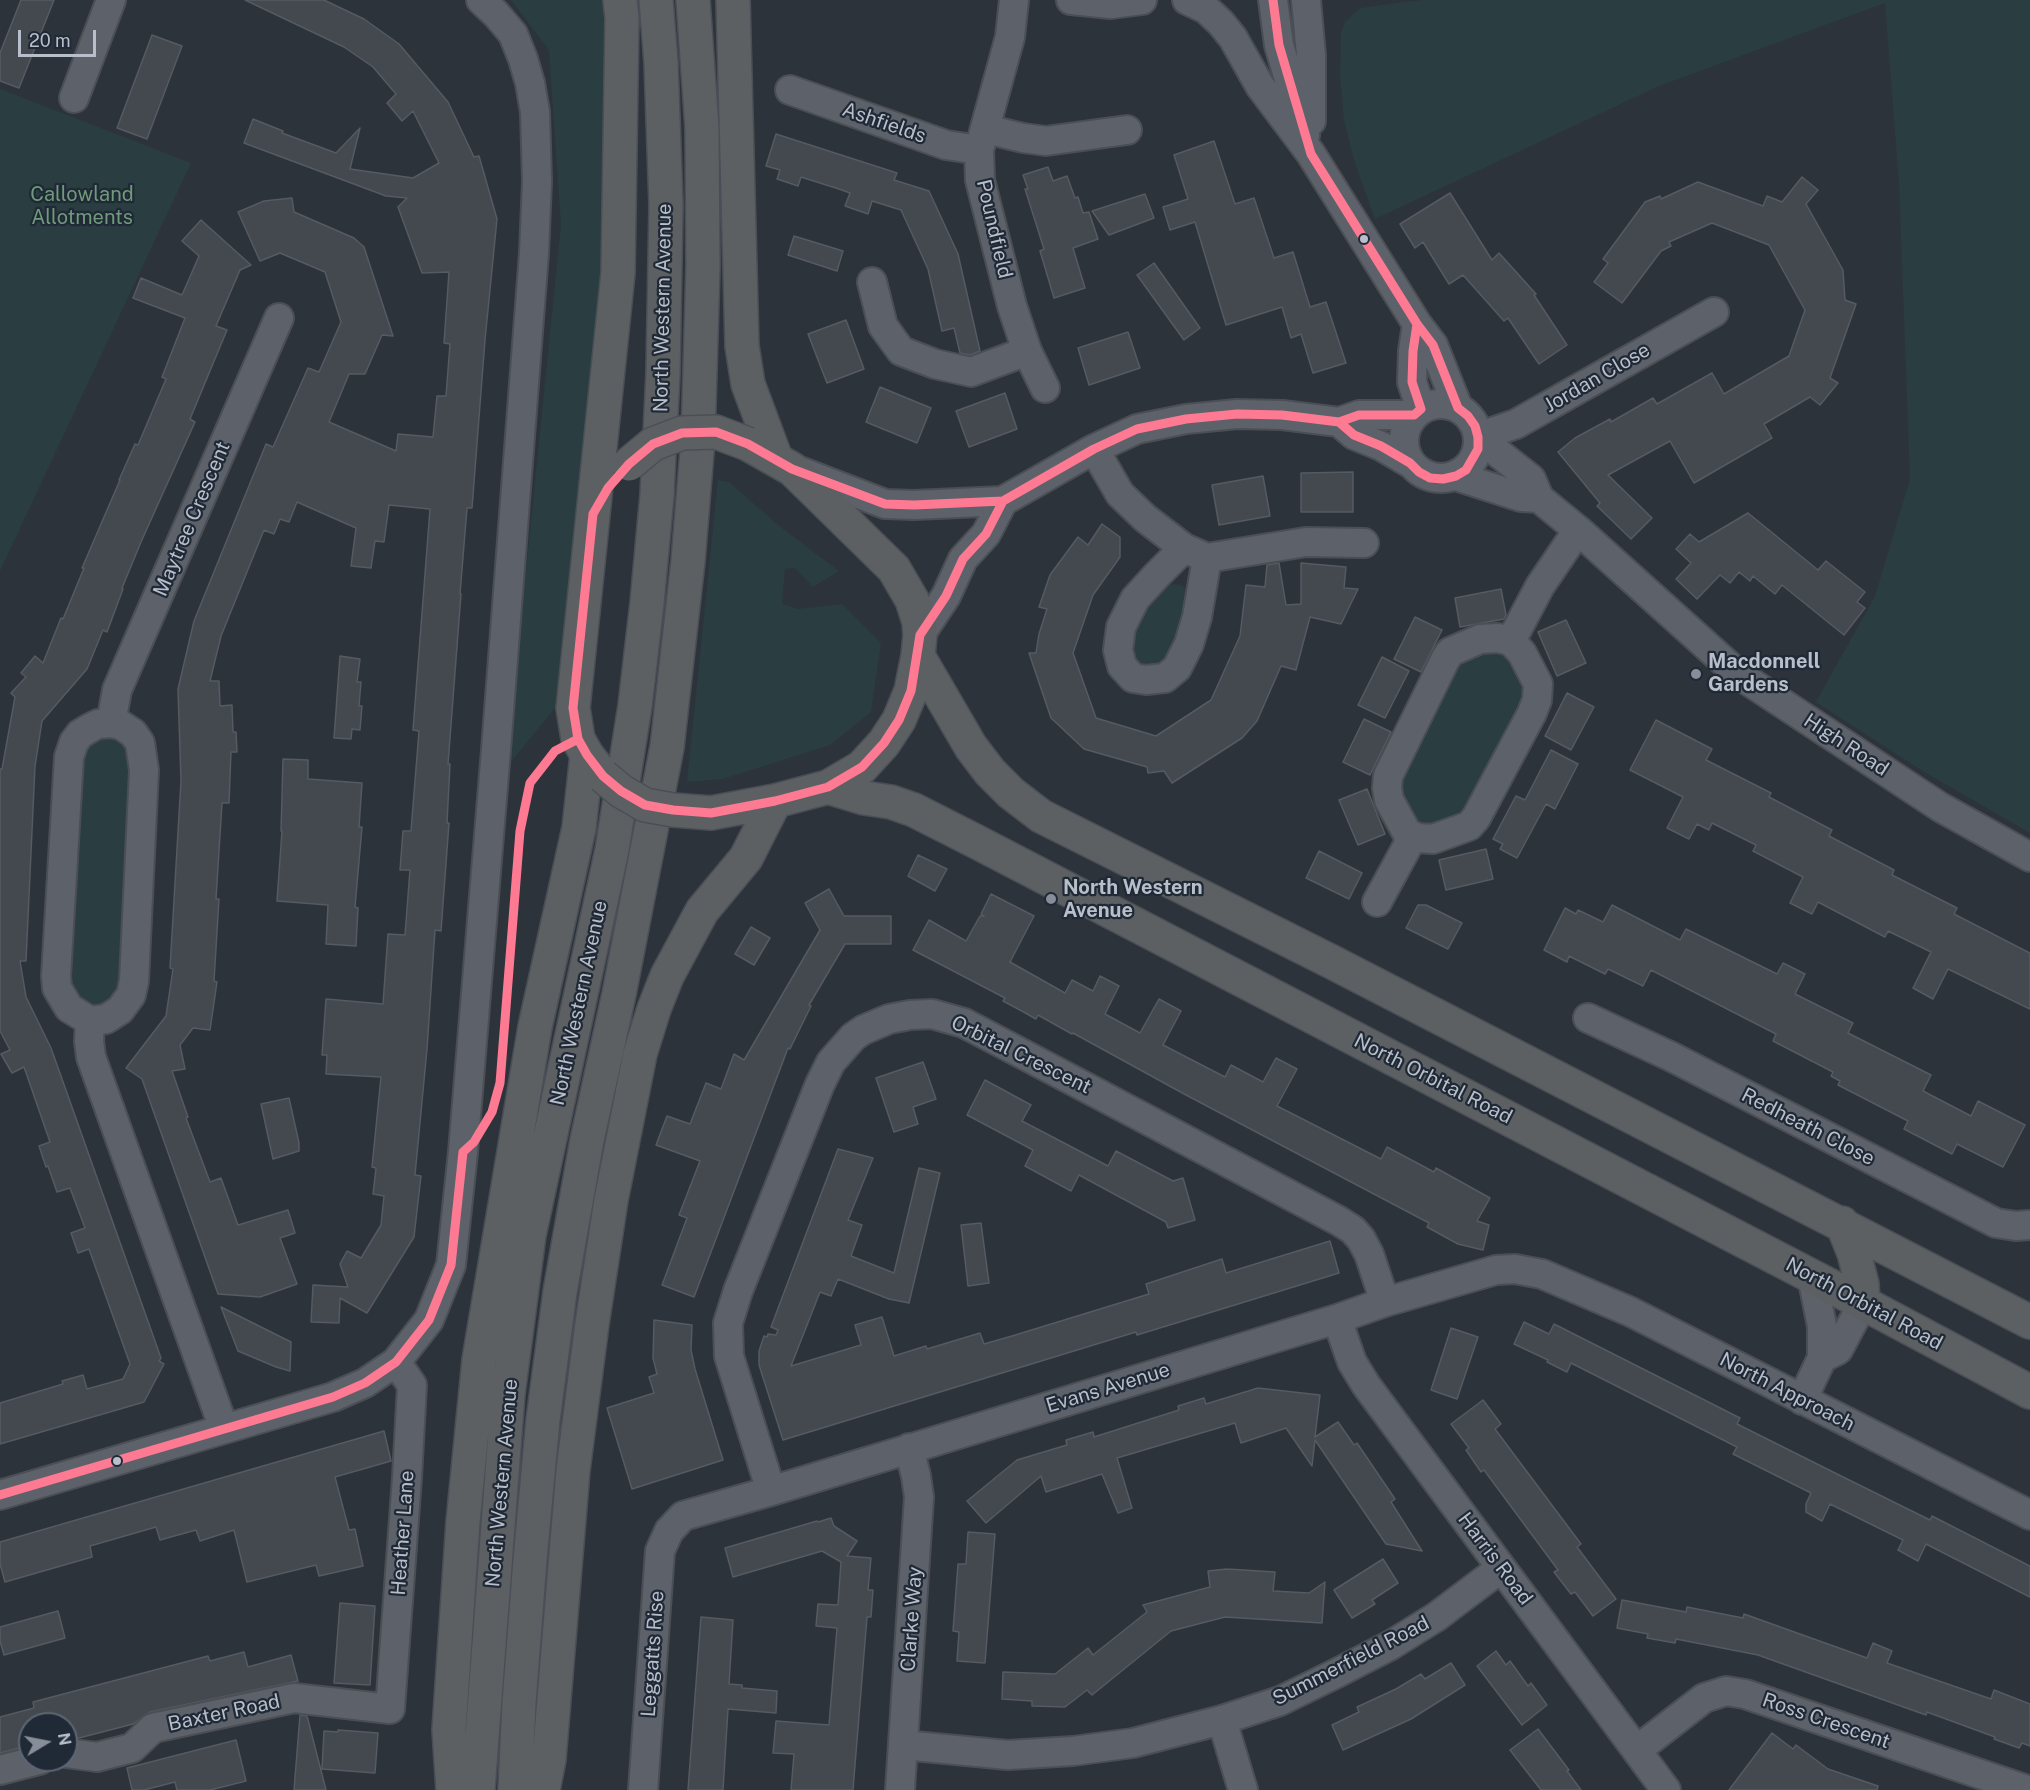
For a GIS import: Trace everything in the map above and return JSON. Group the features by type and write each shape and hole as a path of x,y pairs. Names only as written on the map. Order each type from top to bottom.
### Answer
{"highway":[{"path":"593,514 608,488 629,464 653,444 682,433 716,432 772,457 894,569 912,600 919,622 919,646 911,691 899,720 884,743 862,767 828,787 775,801 711,813 645,805 621,791 595,766 578,739 573,708 593,514 618,273 622,18 620,0"},
{"name":"North Western Avenue","path":"478,1790 508,1394 530,1235 612,850 635,706 647,603 657,495 661,417 666,206 661,62 656,0"},
{"name":"North Western Avenue","path":"515,1790 530,1560 543,1420 560,1292 587,1140 624,973 667,747 688,561 698,439 703,266 702,128 693,0"},
{"path":"733,0 742,346 748,384 772,457"},
{"path":"919,646 970,747 1011,793 1041,816 1332,962 1842,1223 2030,1322"},
{"path":"453,1790 449,1730 463,1522 479,1360 535,1027 595,766"},
{"name":"North Orbital Road","path":"828,787 914,810 1812,1276 2030,1392"},
{"path":"543,1790 549,1759 573,1470 583,1392 611,1200 640,1054 654,1009 672,967 702,911 746,858 775,801"},
{"path":"1842,1223 1863,1284 1863,1303"}],"street":[{"path":"74,98 111,0"},
{"path":"0,1495 333,1398 365,1383 396,1362 429,1320 451,1265 463,1152 534,253 537,181 535,112 523,59 513,34 481,0"},
{"name":"Poundfield","path":"1014,0 1010,37 983,140 980,180 1012,306 1027,351 1045,388"},
{"path":"1071,0 1111,4 1142,0"},
{"path":"1187,0 1206,9 1221,23 1233,38 1260,86 1311,154 1417,324 1433,345 1458,408"},
{"path":"1273,0 1279,45 1311,154"},
{"path":"1306,0 1311,54 1311,154"},
{"name":"Ashfields","path":"790,90 946,145 1023,138 1046,141 1127,130"},
{"path":"872,282 883,326 901,351 934,364 971,372 1027,351"},
{"name":"Jordan Close","path":"1478,437 1516,424 1714,312"},
{"name":"Maytree Crescent","path":"111,723 117,690 279,318"},
{"path":"1417,324 1412,382 1418,412"},
{"path":"772,457 885,504 914,505 1003,501 1094,449 1137,429 1186,418 1271,414 1339,422 1359,415 1418,412 1439,404 1458,408 1468,416 1475,426 1478,449 1466,470 1456,476 1443,479 1430,478 1381,446 1354,435 1339,422"},
{"path":"1410,463 1404,451 1404,438 1407,425 1418,412"},
{"name":"High Road","path":"1478,437 1531,479 1539,498 1578,530 1738,674 1940,807 2030,857"},
{"path":"1094,449 1120,494 1145,518 1196,553 1306,542 1364,543"},
{"path":"1456,476 1521,497 1539,498"},
{"path":"919,646 963,560 986,534 1003,501"},
{"path":"1511,641 1540,586 1578,530"},
{"path":"1498,638 1511,641 1522,653 1538,684 1537,700 1476,818 1469,826 1433,839 1418,838 1407,833 1389,800 1388,776 1445,660 1450,652 1480,639 1498,638"},
{"path":"111,723 121,725 133,733 140,743 144,770 134,981 131,995 120,1010 106,1019 90,1021 69,1008 57,988 56,976 69,757 74,742 80,734 99,724 111,723"},
{"path":"1377,902 1413,836"},
{"name":"Orbital Crescent","path":"771,1491 729,1356 728,1323 742,1280 820,1084 831,1062 853,1037 889,1019 932,1014 964,1023 1339,1221 1353,1230 1361,1239 1369,1254 1385,1302"},
{"name":"Redheath Close","path":"1588,1018 1672,1057 1996,1223 2016,1226 2030,1225"},
{"path":"90,1021 91,1057 224,1429"},
{"name":"Evans Avenue","path":"676,1521 683,1516 1496,1270 1515,1269 1542,1274"},
{"name":"North Approach","path":"1542,1274 1631,1312 2030,1515"},
{"path":"1802,1400 1822,1358 1822,1326 1812,1276"},
{"path":"1822,1358 1838,1350 1863,1303"},
{"name":"Harris Road","path":"1337,1319 1352,1362 1366,1385 1666,1790"},
{"name":"Heather Lane","path":"390,1709 412,1384 396,1362"},
{"name":"Clarke Way","path":"900,1790 919,1497 909,1448"},
{"name":"Leggatts Rise","path":"643,1790 660,1551 676,1521"},
{"name":"Summerfield Road","path":"903,1745 1008,1755 1073,1751 1133,1743 1222,1720 1280,1701 1391,1645 1436,1617 1502,1568"},
{"name":"Ross Crescent","path":"1637,1750 1704,1698 1726,1691 1745,1694 2027,1790"},
{"name":"Baxter Road","path":"78,1755 97,1757 132,1748 153,1728 294,1698 390,1709"},
{"path":"1222,1720 1243,1790"},
{"path":"0,1770 18,1765"}],"green space":[{"path":"511,0 603,0 608,53 600,295 555,708 506,768 561,225 549,50"},
{"path":"1421,0 2030,0 2030,833 1921,770 1816,702 1875,596 1910,479 1899,183 1885,3 1659,86 1375,219 1354,160 1344,120 1340,75 1341,32 1345,22 1360,8"},
{"name":"Callowland Allotments","path":"0,89 191,163 0,571"},
{"path":"718,480 729,482 778,525 839,571 813,587 795,568 785,569 782,604 798,609 842,604 881,643 871,712 830,745 723,779 687,782"},
{"path":"1172,584 1186,588 1190,595 1175,653 1162,664 1144,667 1135,660 1130,651 1134,628 1161,588"},
{"path":"1477,650 1505,652 1512,659 1527,696 1474,806 1452,828 1411,823 1397,781 1452,670 1465,657"},
{"path":"116,738 125,743 131,752 124,978 114,997 104,1004 93,1005 77,998 68,978 82,757 85,748 94,740"}],"building":[{"path":"21,0 54,0 19,88 0,81 0,53"},
{"path":"245,0 324,0 364,19 399,44 448,102 474,157 479,156 497,219 472,508 467,508 448,764 450,764 447,823 449,823 441,931 435,930 415,1175 421,1176 414,1237 367,1313 340,1298 339,1323 311,1322 313,1285 348,1287 340,1264 347,1251 361,1258 381,1225 384,1196 373,1194 376,1168 372,1167 381,1077 326,1074 327,1055 322,1055 326,999 383,1004 388,934 405,935 410,870 400,870 403,831 411,831 419,731 413,730 430,509 389,505 384,542 375,541 371,568 351,566 356,528 297,502 289,522 280,519 274,534 264,530 221,636 210,681 219,681 220,706 232,705 233,732 236,732 237,752 231,752 229,803 222,803 216,899 219,899 214,981 217,982 210,1030 193,1028 180,1045 185,1069 172,1071 188,1117 186,1118 210,1182 221,1178 238,1225 288,1210 295,1233 280,1238 297,1284 260,1297 218,1294 142,1079 126,1068 166,1016 173,969 170,968 181,781 178,689 194,621 266,444 273,447 308,368 319,372 341,322 325,272 280,253 260,261 238,212 264,201 292,198 294,212 354,238 364,247 393,336 382,335 365,374 349,374 329,422 396,451 398,434 433,437 437,396 446,396 450,344 444,343 449,272 422,273 398,207 407,198 386,196 244,143 253,119 283,131 282,133 336,153 360,128 350,169 413,178 439,163 413,111 402,121 387,103 396,94 373,67 344,47"},
{"path":"152,35 182,46 147,139 117,128"},
{"path":"776,134 897,173 894,180 929,191 958,254 980,351 970,355 960,353 954,328 942,331 928,269 901,210 872,201 868,214 845,206 850,193 801,177 798,186 777,179 780,170 766,166"},
{"path":"1214,141 1235,204 1254,198 1274,258 1293,252 1310,307 1326,302 1346,363 1313,373 1301,334 1291,338 1282,307 1226,325 1195,222 1170,230 1163,207 1188,199 1174,155"},
{"path":"1048,167 1053,181 1067,176 1083,213 1089,212 1098,239 1073,248 1085,288 1054,298 1040,251 1044,249 1025,189 1028,189 1023,175"},
{"path":"1802,177 1818,190 1806,204 1843,270 1845,300 1856,304 1830,378 1838,383 1820,405 1810,397 1764,424 1772,438 1694,483 1670,441 1608,475 1652,518 1631,539 1597,506 1600,503 1558,452 1575,438 1610,419 1611,422 1653,398 1657,404 1712,373 1724,394 1789,356 1805,310 1769,245 1712,223 1669,242 1671,246 1661,251 1622,303 1594,282 1608,263 1603,259 1645,202 1660,196 1661,199 1698,182 1763,206 1767,196 1782,202"},
{"path":"1450,193 1492,260 1499,253 1536,294 1534,295 1567,345 1539,364 1508,318 1504,321 1463,275 1449,284 1423,242 1415,248 1400,224"},
{"path":"1145,194 1154,218 1109,235 1092,211"},
{"path":"201,220 251,265 240,270 216,326 227,330 190,419 195,422 141,542 107,632 103,630 87,669 42,721 35,766 26,961 20,961 26,997 51,1048 161,1358 159,1361 164,1364 144,1402 0,1444 0,1403 63,1384 62,1381 83,1375 87,1389 123,1379 130,1364 89,1249 78,1253 71,1233 85,1228 70,1188 57,1192 48,1166 46,1167 39,1146 50,1142 24,1067 12,1073 1,1054 10,1050 0,1031 0,769 2,769 15,697 11,693 26,677 21,673 35,656 43,663 119,480 135,444 138,445 166,379 162,377 185,318 133,298 141,278 182,295 199,256 182,241"},
{"path":"794,236 843,251 837,271 788,255"},
{"path":"1154,263 1200,328 1184,340 1137,275"},
{"path":"846,320 864,369 827,383 808,334"},
{"path":"1128,332 1140,368 1089,385 1078,348"},
{"path":"880,387 931,408 917,443 866,422"},
{"path":"1005,393 1017,429 969,447 956,411"},
{"path":"1353,472 1353,512 1301,512 1301,473"},
{"path":"1263,476 1270,516 1219,525 1212,485"},
{"path":"1748,513 1818,570 1826,561 1865,592 1857,602 1865,608 1844,635 1782,585 1775,594 1753,576 1750,581 1739,572 1730,583 1720,575 1697,599 1676,579 1691,563 1676,549 1690,534 1699,542"},
{"path":"1102,524 1120,537 1120,557 1093,595 1073,653 1096,718 1156,736 1211,700 1240,636 1246,585 1265,587 1267,565 1279,563 1286,605 1301,604 1301,563 1346,567 1344,588 1358,589 1341,624 1310,617 1296,670 1281,666 1257,721 1242,738 1172,783 1164,771 1148,773 1147,767 1084,749 1051,718 1029,653 1036,653 1047,609 1039,607 1050,575 1078,537 1088,545"},
{"path":"1501,589 1506,615 1504,619 1460,627 1455,598"},
{"path":"1415,617 1442,630 1421,672 1394,659"},
{"path":"1566,620 1586,663 1557,676 1538,632"},
{"path":"340,656 360,659 357,682 361,682 360,730 352,729 351,739 334,738"},
{"path":"1382,657 1409,671 1385,718 1358,705"},
{"path":"1567,693 1594,707 1571,750 1545,736"},
{"path":"1364,719 1391,732 1370,775 1343,762"},
{"path":"1656,720 1712,749 1706,760 1771,793 1769,797 1832,830 1829,836 1894,870 1892,875 1957,908 1954,914 2030,953 2030,1009 1948,969 1933,999 1913,988 1931,952 1888,931 1885,937 1818,902 1812,914 1790,903 1803,877 1753,851 1756,845 1712,823 1709,830 1697,824 1689,839 1667,828 1683,797 1630,770"},
{"path":"1551,750 1578,764 1555,809 1546,804 1517,858 1500,849 1503,844 1493,839 1516,796 1525,800"},
{"path":"283,759 308,760 308,779 362,783 359,827 362,827 355,907 358,908 356,946 326,944 328,905 277,901 282,831"},
{"path":"1367,789 1385,834 1358,845 1339,800"},
{"path":"1486,849 1493,879 1446,890 1439,860"},
{"path":"1319,851 1362,873 1349,899 1306,878"},
{"path":"918,855 947,869 935,891 908,876"},
{"path":"829,889 844,916 891,916 891,944 845,944 809,1005 811,1006 790,1049 788,1048 694,1297 662,1285 687,1218 679,1215 700,1161 656,1145 667,1116 690,1124 706,1083 721,1089 734,1054 744,1060 820,930 805,903"},
{"path":"991,894 1034,916 1010,962 1065,993 1072,980 1093,991 1100,976 1119,986 1105,1014 1140,1033 1159,999 1181,1011 1163,1045 1225,1077 1231,1065 1263,1082 1276,1058 1297,1069 1277,1106 1381,1159 1387,1147 1434,1172 1436,1168 1490,1198 1477,1221 1489,1225 1483,1250 1458,1244 1427,1227 1429,1223 1073,1033 1038,1015 1036,1019 1003,1001 1005,998 913,950 929,920 966,941 980,916 984,916 981,914"},
{"path":"1418,905 1426,905 1462,923 1448,949 1406,928"},
{"path":"1612,905 1680,940 1686,929 1777,974 1783,963 1805,974 1795,994 1853,1023 1848,1033 1931,1075 1923,1091 1971,1116 1978,1101 2025,1125 2003,1167 1957,1144 1952,1154 1904,1129 1908,1121 1838,1085 1840,1081 1831,1076 1833,1072 1773,1041 1776,1034 1651,970 1643,986 1608,969 1605,974 1569,956 1567,962 1544,950 1565,908 1576,914 1578,910 1603,922"},
{"path":"751,927 770,938 754,965 735,954"},
{"path":"923,1062 936,1099 913,1107 918,1124 894,1132 876,1078"},
{"path":"985,1080 1031,1105 1022,1121 1108,1166 1116,1151 1173,1181 1183,1178 1195,1220 1168,1228 1166,1222 1079,1175 1071,1191 1025,1166 1033,1150 967,1115"},
{"path":"289,1098 299,1151 273,1159 261,1104"},
{"path":"838,1149 873,1158 848,1220 862,1225 851,1256 894,1273 919,1168 940,1173 909,1303 889,1299 838,1279 831,1296 820,1292 791,1366 861,1345 855,1325 882,1317 894,1356 980,1333 984,1344 1149,1294 1146,1284 1222,1259 1226,1273 1330,1241 1339,1273 1137,1335 1136,1332 783,1440 759,1365 759,1351 764,1336 776,1335 778,1330 771,1327"},
{"path":"981,1223 989,1283 968,1286 961,1225"},
{"path":"221,1307 291,1342 290,1371 238,1351"},
{"path":"654,1320 692,1325 691,1350 695,1369 723,1460 632,1489 607,1408 654,1393 649,1377 657,1374 653,1358"},
{"path":"1524,1322 1549,1334 1554,1324 1740,1418 1737,1424 1930,1520 1932,1516 2030,1566 2030,1597 1926,1544 1918,1561 1898,1550 1903,1540 1830,1504 1822,1521 1806,1512 1806,1504 1811,1493 1733,1454 1737,1447 1571,1363 1567,1372 1514,1344"},
{"path":"1451,1328 1478,1337 1457,1399 1431,1390"},
{"path":"1258,1388 1320,1395 1315,1437 1338,1422 1354,1445 1357,1443 1395,1499 1391,1502 1422,1551 1386,1544 1315,1440 1312,1466 1286,1428 1241,1443 1235,1423 1117,1458 1132,1508 1118,1513 1102,1474 1046,1492 1041,1476 986,1523 967,1501 1017,1460 1067,1445 1066,1440 1093,1432 1094,1437 1179,1410 1178,1406 1204,1398 1206,1404"},
{"path":"1483,1400 1501,1424 1495,1429 1581,1544 1577,1547 1616,1599 1593,1616 1575,1592 1571,1594 1554,1572 1558,1570 1484,1470 1481,1472 1466,1450 1469,1448 1451,1424"},
{"path":"384,1431 391,1461 335,1477 349,1530 355,1529 363,1566 319,1576 316,1565 247,1582 234,1530 200,1541 196,1530 160,1540 156,1527 90,1546 92,1557 5,1582 0,1564 0,1542"},
{"path":"831,1518 834,1526 857,1541 847,1556 871,1558 868,1590 873,1590 871,1617 867,1617 853,1790 791,1790 794,1754 773,1753 776,1721 829,1725 837,1628 816,1626 818,1604 838,1605 841,1562 822,1551 733,1577 725,1548"},
{"path":"968,1532 995,1534 985,1663 957,1661 959,1632 953,1631 958,1564 966,1564"},
{"path":"1383,1559 1398,1583 1372,1600 1375,1604 1352,1618 1334,1590"},
{"path":"1227,1569 1275,1572 1273,1591 1309,1593 1325,1582 1322,1623 1225,1617 1171,1631 1092,1695 1087,1690 1065,1707 1032,1706 1032,1701 1002,1699 1003,1672 1055,1674 1088,1648 1093,1655 1147,1612 1143,1605 1210,1587 1208,1571"},
{"path":"1622,1600 1686,1612 1687,1607 1743,1618 1744,1614 1867,1658 1873,1643 1892,1651 1887,1663 1991,1699 1994,1690 2030,1704 2030,1746 2022,1743 2019,1748 1927,1712 1926,1715 1758,1655 1676,1639 1675,1643 1647,1638 1648,1634 1617,1628"},
{"path":"340,1603 375,1606 370,1685 334,1683"},
{"path":"58,1611 65,1638 4,1655 0,1641 0,1627"},
{"path":"701,1617 733,1620 729,1684 742,1685 742,1688 777,1691 776,1713 728,1709 723,1790 688,1790"},
{"path":"1496,1651 1506,1665 1510,1661 1528,1686 1531,1683 1547,1705 1522,1725 1477,1666"},
{"path":"244,1652 248,1667 291,1655 298,1681 150,1712 133,1724 79,1738 78,1712 19,1712 34,1708 33,1702 208,1656 210,1661"},
{"path":"1451,1663 1465,1685 1411,1719 1343,1750 1332,1725 1359,1712 1357,1707 1396,1689 1421,1674 1425,1679"},
{"path":"18,1712 18,1748 0,1753 0,1717"},
{"path":"300,1715 307,1716 326,1790 294,1790"},
{"path":"1538,1729 1581,1790 1541,1790 1510,1750"},
{"path":"338,1730 378,1733 375,1773 322,1769 324,1731 338,1732"},
{"path":"1772,1733 1793,1749 1796,1745 1828,1769 1878,1786 1877,1790 1729,1790"},
{"path":"236,1740 246,1781 210,1790 177,1790 175,1782 144,1790 132,1790 127,1768"}],"transit line":[{"path":"1273,0 1279,45 1311,154 1417,324"},
{"path":"1339,422 1354,435 1381,446 1430,478 1443,479 1456,476 1466,470 1478,449 1475,426 1458,408 1433,345 1417,324"},
{"path":"1339,422 1359,415 1414,415 1421,409 1412,382 1417,324"},
{"path":"1003,501 1094,449 1137,429 1186,419 1237,414 1282,415 1339,422"},
{"path":"716,432 748,444 792,469 885,504 1003,501 986,534 963,559 946,596 920,635 911,691 899,720 884,743 862,767 828,787 775,801 711,813 645,805 621,791 603,776 587,755 578,739 573,708 593,514 608,488 629,464 653,444 682,433 716,432"},
{"path":"463,1152 474,1142 492,1112 500,1083 520,831 530,783 555,751 578,739"},
{"path":"0,1495 333,1397 365,1383 396,1362 429,1320 451,1265 463,1152"}],"place":[{"name":"Macdonnell Gardens","path":"1696,674"},
{"name":"North Western Avenue","path":"1051,899"}]}
